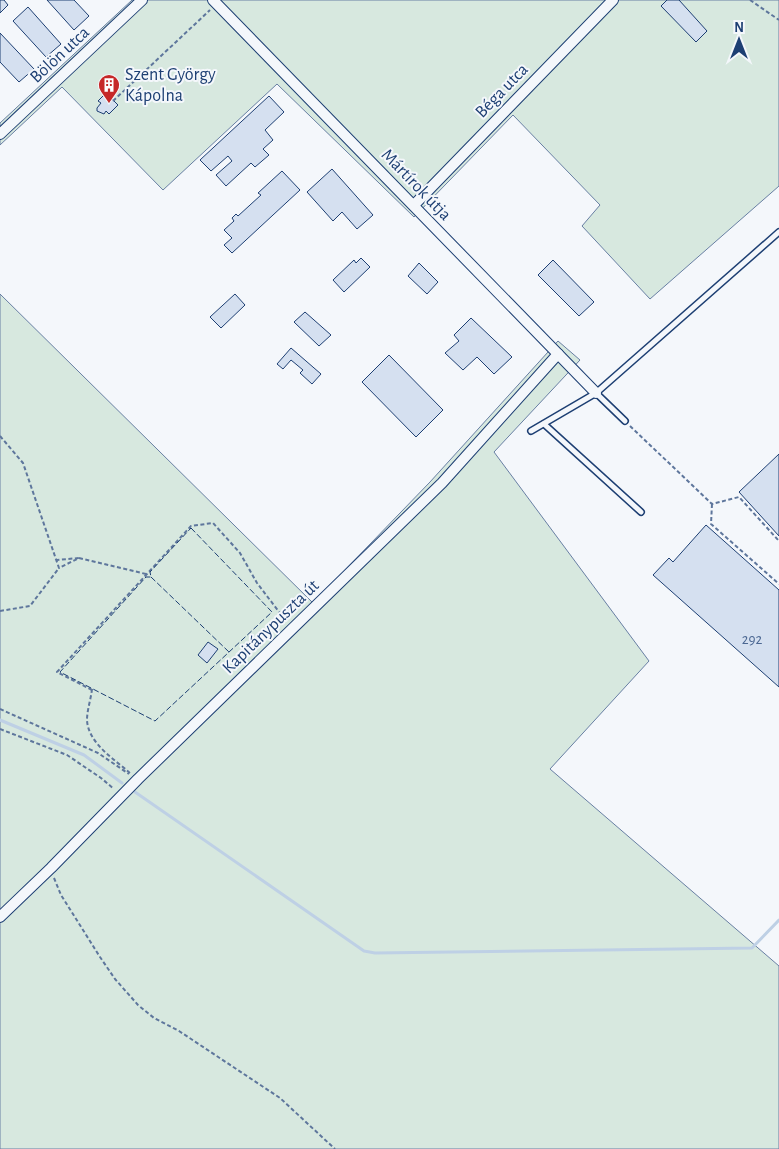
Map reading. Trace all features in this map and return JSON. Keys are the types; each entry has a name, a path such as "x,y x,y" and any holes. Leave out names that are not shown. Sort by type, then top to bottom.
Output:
{"street":[{"name":"Bölön utca","path":"0,134 142,0"},
{"name":"Béga utca","path":"414,205 613,0"},
{"name":"Mártírok útja","path":"214,2 596,393"},
{"name":"Kapitánypuszta út","path":"0,917 138,779 442,483 558,354"}],"lane":[{"path":"531,431 596,393 779,232"},
{"path":"596,393 625,421"},
{"path":"544,424 641,512"}],"path":[{"path":"750,0 779,20"},
{"path":"113,101 214,2"},
{"path":"625,421 712,504 711,524 779,584"},
{"path":"0,436 23,463 58,560 59,568"},
{"path":"712,504 739,498 779,541"},
{"path":"138,779 97,743 89,731 87,719 92,690 57,672 191,526 213,523 240,553 257,583 292,629"},
{"path":"58,560 79,558 146,574"},
{"path":"0,611 30,606 59,568 79,558"},
{"path":"0,709 98,753 138,779"},
{"path":"0,728 67,755 101,778 122,796"},
{"path":"51,868 61,895 100,957 115,979 138,1005 154,1018 180,1030 280,1098 335,1149"}],"shaded area":[{"path":"132,0 779,0 779,186 650,299 582,226 600,205 513,115 414,217 277,84 163,190 62,87 0,145 0,123"},
{"path":"0,294 313,603 430,482 558,341 580,360 494,452 649,661 550,769 779,966 779,1149 0,1149"}],"building":[{"path":"0,0 4,0 8,5 0,13"},
{"path":"47,0 74,0 89,16 74,30"},
{"path":"667,0 679,0 707,31 696,42 661,6"},
{"path":"28,7 61,44 46,57 13,21"},
{"path":"0,33 34,69 19,82 0,62"},
{"name":"Szent György Kápolna","path":"106,93 118,105 109,114 106,111 104,114 97,111 101,103 98,101"},
{"path":"269,96 284,112 265,130 273,140 263,149 269,155 255,167 251,163 226,186 216,175 232,161 228,156 211,171 200,160"},
{"path":"332,169 373,215 357,229 342,212 333,221 307,192"},
{"path":"282,171 300,190 232,253 224,245 232,238 224,230 234,221 232,218 236,214 238,216 261,195 258,193"},
{"path":"361,258 370,267 344,292 333,280 354,260 356,263"},
{"path":"553,260 594,302 579,316 538,275"},
{"path":"419,263 438,282 427,294 408,276"},
{"path":"235,294 245,305 221,328 210,317"},
{"path":"305,312 331,335 319,346 294,322"},
{"path":"471,318 512,357 494,374 477,357 463,370 445,353 459,341 454,335"},
{"path":"291,348 321,374 312,384 300,373 303,370 291,360 283,369 277,364"},
{"path":"389,355 443,410 416,437 362,382"},
{"path":"779,454 779,536 739,492"},
{"path":"706,525 779,590 779,687 653,575 669,558 673,562"},
{"path":"208,642 218,649 207,663 198,655"}],"waterway":[{"path":"0,720 84,755 122,783"},
{"path":"135,792 364,951 375,953 752,948 779,920"}],"fence":[{"path":"191,528 272,612 155,721 60,672 146,577 151,577 150,572 191,528"},
{"path":"151,577 229,652"}],"place":[{"name":"Szent György Kápolna","path":"109,104"}]}
